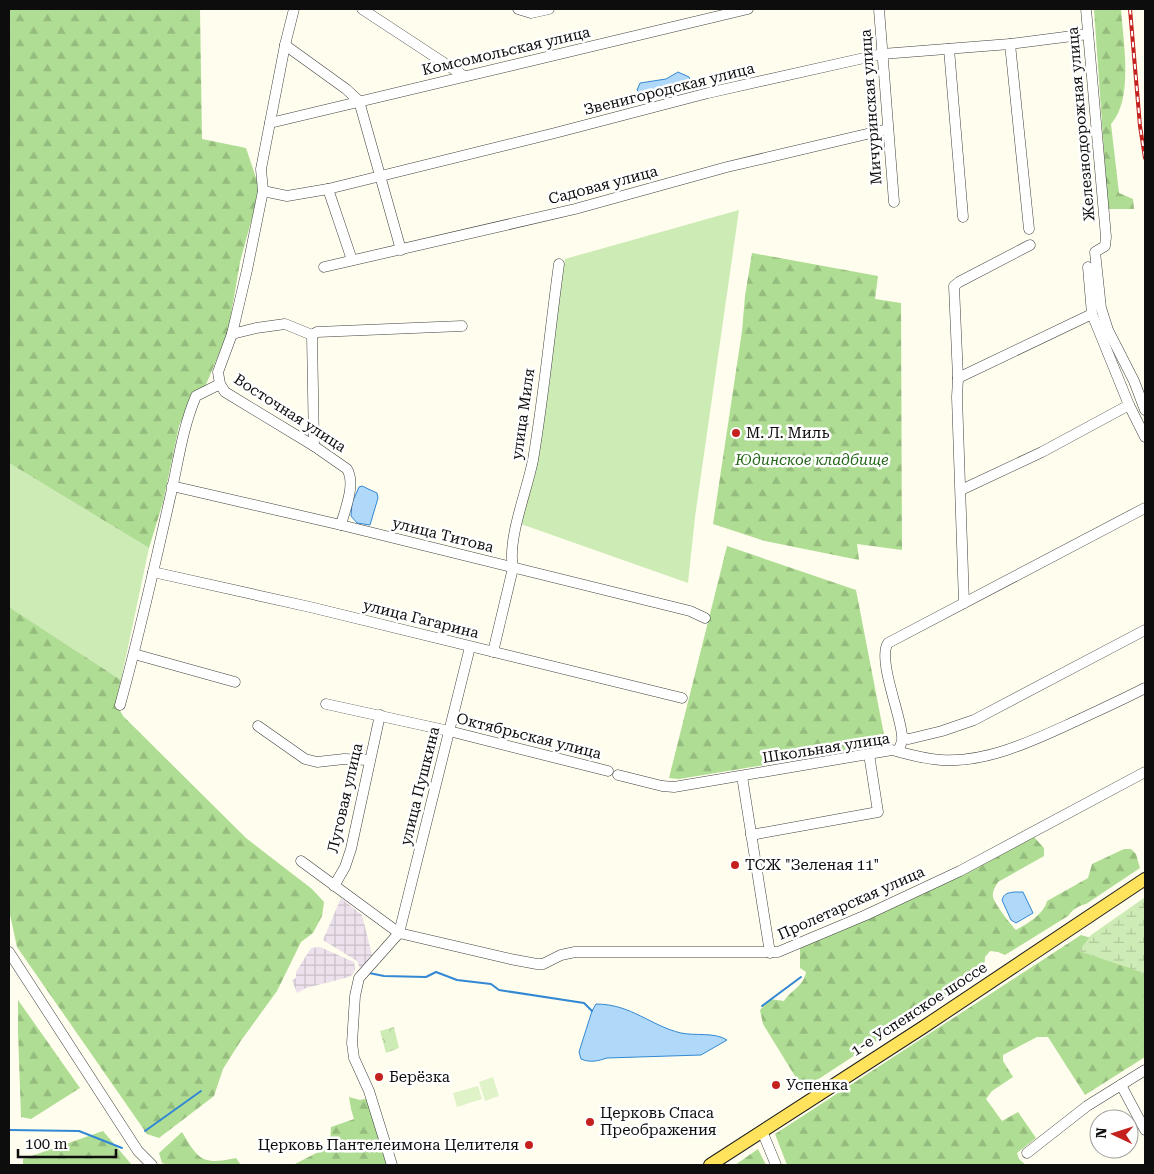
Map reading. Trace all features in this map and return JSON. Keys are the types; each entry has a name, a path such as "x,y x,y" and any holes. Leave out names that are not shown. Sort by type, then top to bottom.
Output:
{"main road":[{"name":"1-е Успенское шоссе","path":"710,1165 922,1028 1145,879"}],"street":[{"path":"120,705 153,572 184,426 196,396 220,384 218,372 232,334 263,191 261,169 285,45 294,9"},
{"path":"362,9 464,76"},
{"path":"518,9 531,13 549,9"},
{"name":"Комсомольская улица","path":"270,123 748,9"},
{"name":"Мичуринская улица","path":"878,9 894,202"},
{"name":"Железнодорожная улица","path":"1086,9 1106,237 1105,246 1095,252 1101,308 1108,330 1134,381 1145,410"},
{"name":"Звенигородская улица","path":"263,191 287,196 328,189 708,93 882,54 1010,44 1088,34"},
{"path":"1010,44 1029,229"},
{"path":"285,45 346,89 359,101 401,250"},
{"path":"949,48 963,217"},
{"name":"Садовая улица","path":"324,267 575,209 728,167 888,129"},
{"path":"328,189 352,260"},
{"path":"964,603 954,286 1030,245"},
{"name":"улица Миля","path":"514,568 512,560 514,537 532,461 559,264"},
{"path":"1088,267 1092,314 1129,406 1145,437"},
{"path":"958,378 1092,314"},
{"path":"232,334 285,324 312,335"},
{"path":"312,335 317,332 462,326"},
{"path":"312,335 315,403 314,446"},
{"name":"Восточная улица","path":"220,384 225,392 314,446 341,465 350,475 350,484 341,525"},
{"path":"961,490 1042,452 1129,406"},
{"name":"улица Титова","path":"172,486 341,525 690,611 705,618"},
{"path":"898,751 903,738 885,663 886,646 888,643 1145,508"},
{"path":"493,652 514,568"},
{"name":"улица Гагарина","path":"153,572 682,698"},
{"path":"903,738 909,739 942,731 974,720 1145,630"},
{"name":"улица Пушкина","path":"399,933 470,647"},
{"path":"134,654 236,682"},
{"name":"Школьная улица","path":"618,775 662,786 674,787 892,750 924,758 942,760 980,757 1002,751 1054,731 1145,688"},
{"name":"Октябрьская улица","path":"326,704 449,731 608,771"},
{"name":"Луговая улица","path":"334,886 345,867 351,849 380,715"},
{"path":"258,726 305,759 317,762 344,759 369,760"},
{"path":"751,835 878,812 868,754"},
{"name":"Пролетарская улица","path":"399,933 537,964 543,964 560,955 575,952 778,952 866,915 960,871 1145,772"},
{"path":"742,776 770,953"},
{"path":"301,861 399,933 360,978 355,996 352,1043 354,1058 369,1091 392,1165"},
{"path":"9,952 138,1151 152,1165"},
{"path":"1027,1153 1087,1106 1145,1070"},
{"path":"1121,1086 1145,1130"},
{"path":"762,1131 776,1165"}],"shaded area":[{"path":"341,898 362,915 373,959 360,968 357,961 323,940"},
{"path":"320,947 354,962 355,969 353,974 349,977 306,988 297,993 292,980 296,978 296,972 311,948"}],"green space":[{"path":"9,9 200,9 202,139 246,148 258,184 256,203 240,262 228,332 205,387 194,393 179,426 163,502 149,548 9,463"},
{"path":"1094,9 1121,9 1125,53 1125,85 1123,100 1111,124 1119,193 1133,199 1134,209 1108,209"},
{"path":"739,210 695,517 688,583 521,524 536,462 565,259"},
{"name":"Юдинское кладбище","path":"752,253 878,276 875,299 901,303 902,550 857,544 859,560 765,541 713,524"},
{"path":"9,463 149,548 121,680 9,607"},
{"path":"727,546 856,590 886,745 679,779 669,778"},
{"path":"9,607 121,680 117,699 124,717 246,838 312,889 324,902 322,916 313,933 301,942 277,991 223,1069 214,1096 159,1138 147,1134 17,947 9,910"},
{"path":"1034,837 1044,848 1044,856 998,882 993,893 996,904 1016,930 1039,914 1047,901 1088,878 1092,864 1124,849 1131,849 1136,854 1140,868 1005,955 990,951 985,957 982,968 968,981 808,1086 801,1086 763,1024 760,1010 770,999 784,1001 803,981 806,972 800,968 800,947 964,875"},
{"path":"1144,898 1145,978 1141,972 1079,951 1091,935"},
{"path":"1081,935 1145,954 1145,1057 1085,1095 1048,1037 1037,1037 1003,1055 1003,1061 1013,1077 992,1091 986,1099 1002,1121 1018,1112 1036,1138 1017,1153 1019,1159 1026,1165 787,1165 775,1134"},
{"path":"18,1000 80,1088 31,1119 21,1117"},
{"path":"394,1027 399,1048 386,1053 380,1031"},
{"path":"493,1077 499,1096 485,1101 479,1082"},
{"path":"478,1086 482,1099 457,1107 453,1093"},
{"path":"349,1097 360,1100 369,1098 389,1165 293,1165 330,1146 331,1127 354,1119"},
{"path":"103,1131 132,1165 23,1165 23,1159"},
{"path":"182,1132 193,1149 203,1158 216,1161 236,1158 241,1165 168,1165 162,1163 159,1153"},
{"path":"758,1149 766,1165 735,1165"}],"water":[{"path":"678,72 689,77 691,83 677,92 645,99 637,90 640,83 666,79"},
{"path":"362,486 377,493 378,498 370,525 357,523 351,516 352,503 359,487"},
{"path":"1023,892 1033,913 1016,923 1011,920 1002,900 1008,893"},
{"path":"596,1004 630,1011 670,1030 687,1034 717,1036 727,1040 701,1055 584,1060 581,1059 579,1052"}],"waterway":[{"path":"369,973 384,976 426,977 436,972 457,980 491,984 499,990 584,1003 592,1011"},
{"path":"762,1006 801,977"},
{"path":"145,1131 201,1091"},
{"path":"9,1130 79,1131 122,1148"}],"railway":[{"path":"1130,9 1140,126 1145,158"}],"place":[{"name":"М. Л. Миль","path":"736,433"},
{"name":"ТСЖ \"Зеленая 11\"","path":"735,865"},
{"name":"Берёзка","path":"379,1077"},
{"name":"Успенка","path":"776,1085"},
{"name":"Церковь Спаса Преображения","path":"590,1122"},
{"name":"Церковь Пантелеимона Целителя","path":"529,1145"}]}
